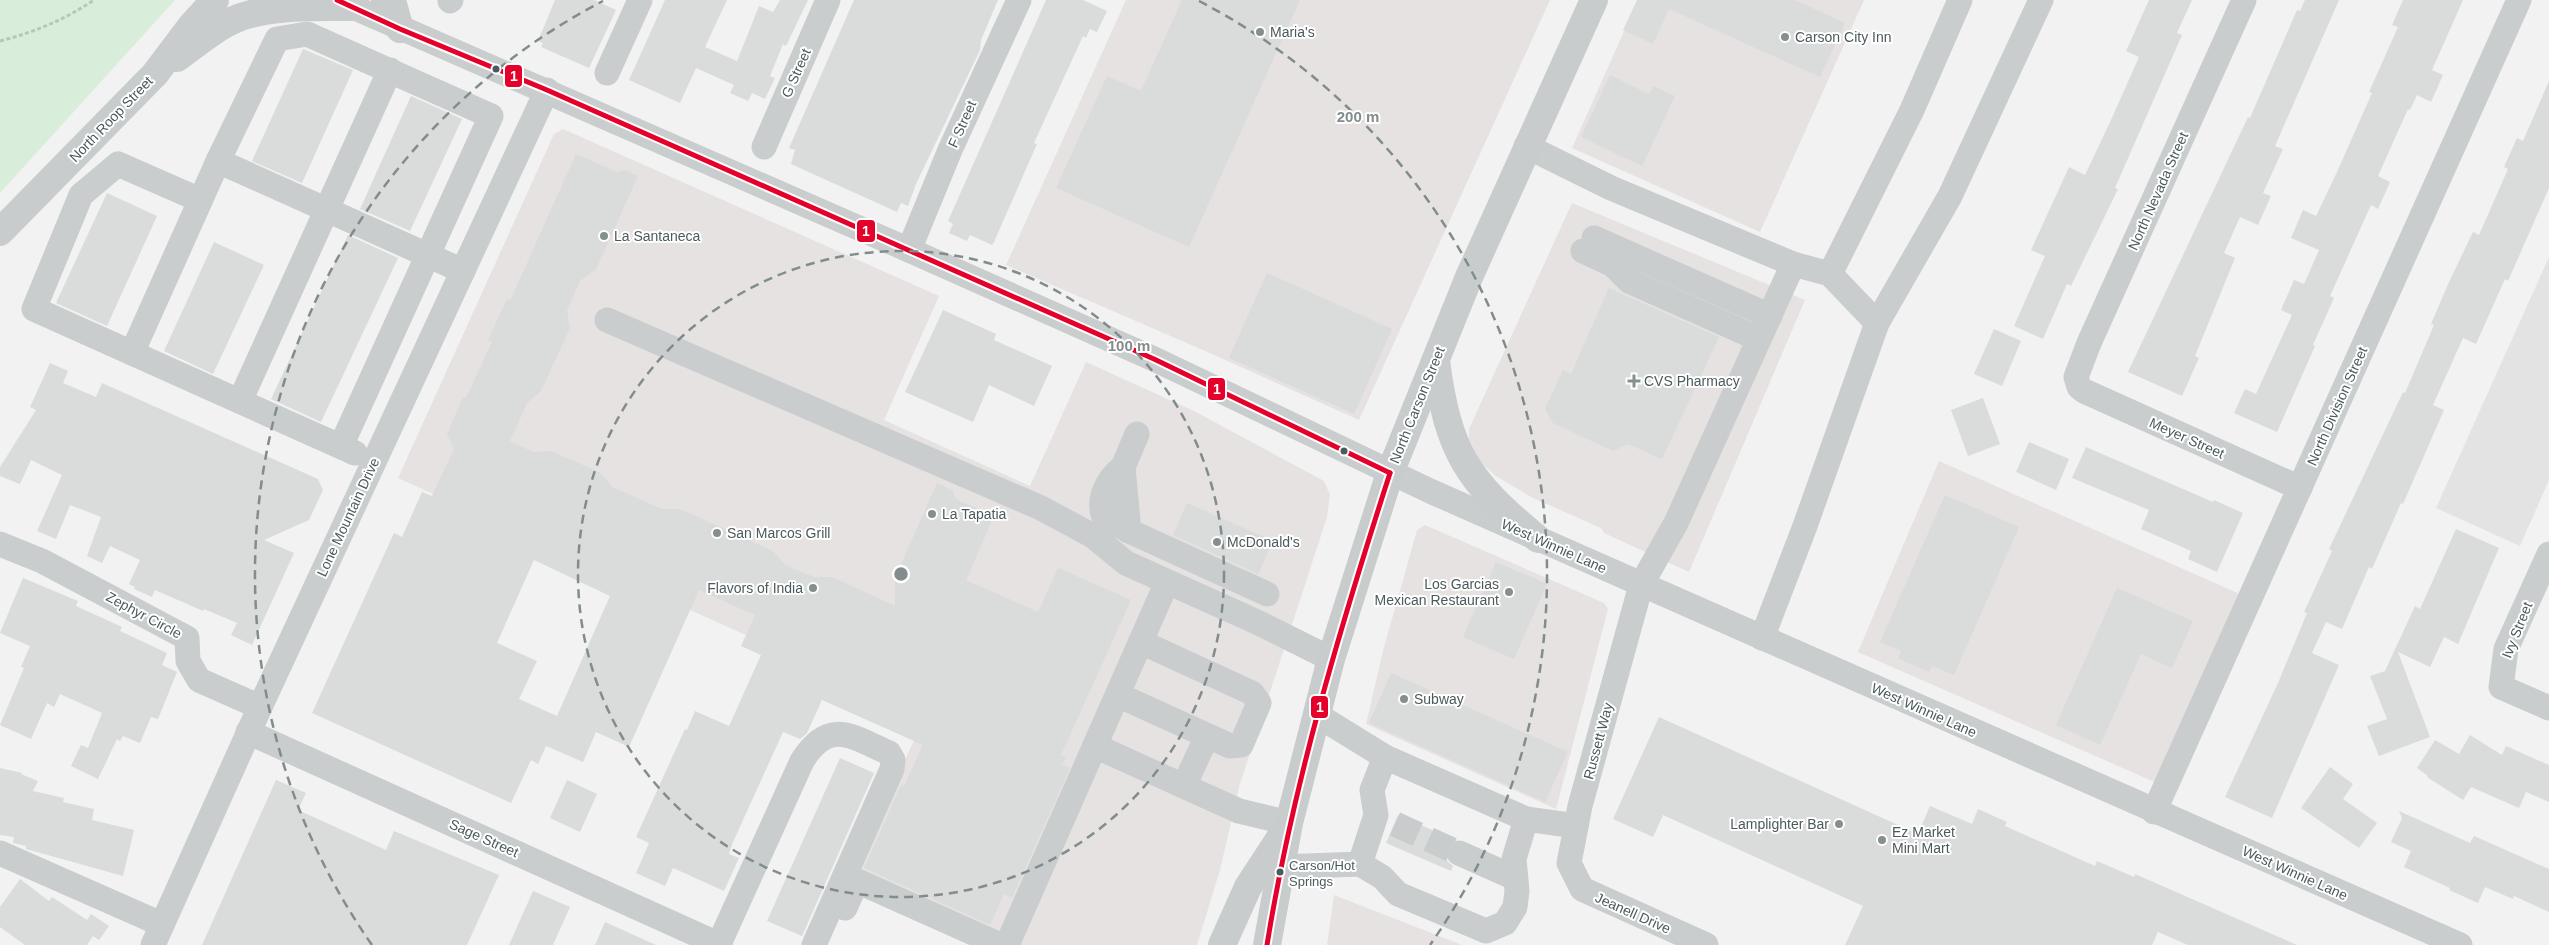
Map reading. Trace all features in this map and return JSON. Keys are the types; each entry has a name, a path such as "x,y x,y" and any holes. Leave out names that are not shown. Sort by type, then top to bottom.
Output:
{"main road":[{"name":"North Roop Street","path":"0,232 155,74 192,25 215,0"},
{"path":"385,0 393,4 400,29"},
{"name":"North Carson Street","path":"1267,945 1289,823 1331,659 1390,472 1526,146 1594,0"},
{"path":"155,74 231,21 264,12 344,4"},
{"path":"1436,359 1442,406 1460,456 1488,496 1538,539"},
{"path":"1222,945 1248,887 1289,823"}],"street":[{"path":"607,73 640,0"},
{"name":"G Street","path":"764,147 828,0"},
{"name":"F Street","path":"909,250 950,150 1019,0"},
{"path":"1830,274 1912,110 1960,0"},
{"path":"1762,638 1806,526 1877,324 1950,196 2041,0"},
{"name":"North Nevada Street","path":"2079,383 2076,376 2089,343 2244,0"},
{"name":"North Division Street","path":"2154,812 2519,0"},
{"name":"West Winnie Lane","path":"344,4 547,90 1154,359 1390,472 2154,812 2415,936 2460,945"},
{"path":"132,353 218,161 278,39 307,34 390,70 490,116 341,446"},
{"path":"240,401 390,70"},
{"name":"Lone Mountain Drive","path":"157,934 373,461 547,90"},
{"path":"1526,146 1612,188 1793,264 1830,274 1877,324"},
{"path":"218,161 463,270"},
{"path":"200,200 118,164 80,195 34,309 373,461"},
{"path":"1759,339 1629,281 1586,243 1770,316"},
{"name":"Russett Way","path":"1588,892 1582,889 1568,863 1576,826 1641,585 1676,523 1793,264"},
{"path":"607,320 1041,508 1093,536 1126,563 1259,622 1331,659"},
{"name":"Meyer Street","path":"2079,383 2079,387 2084,391 2300,488"},
{"path":"1137,434 1123,467 1112,475 1101,505 1104,518 1267,594"},
{"name":"Zephyr Circle","path":"0,544 42,561 187,638 188,661 199,680 260,707"},
{"name":"Ivy Street","path":"2549,554 2506,649 2501,687 2549,708"},
{"path":"1007,945 1167,582"},
{"path":"1118,695 1230,746 1241,745 1259,703 1252,693 1141,642"},
{"path":"1317,715 1385,757 1526,818 1576,826"},
{"name":"Sage Street","path":"248,732 719,945"},
{"path":"719,945 810,747 827,736 844,733 889,753 893,760 892,769 814,945"},
{"path":"1184,786 1207,736"},
{"path":"1095,746 1238,811 1289,823"},
{"path":"1360,864 1385,820 1372,790 1385,757"},
{"path":"1281,867 1360,864 1382,877 1398,894 1486,931 1506,923 1515,907 1517,890 1514,878 1514,859 1526,818"},
{"path":"0,853 157,934"},
{"path":"1459,853 1514,878"},
{"path":"829,945 857,882 1000,945"},
{"name":"Jeanell Drive","path":"1588,892 1706,945"}],"path":[{"path":"0,41 41,29 71,16 94,0"}],"shaded area":[{"path":"1126,0 1550,0 1359,420 1006,265"},
{"path":"1638,0 1864,0 1760,232 1572,148"},
{"path":"563,129 939,296 884,420 1030,486 1086,362 1194,411 1324,481 1330,495 1327,517 1239,787 1220,870 1197,945 986,945 850,881 925,716 398,478 554,134"},
{"path":"1572,203 1805,300 1689,572 1604,533 1601,528 1533,498 1496,476 1480,462 1469,439 1469,429"},
{"path":"2549,257 2549,480 2520,546 2436,508"},
{"path":"1939,461 2251,599 2166,787 1858,652"},
{"path":"1425,525 1604,603 1608,609 1556,809 1366,724 1383,651 1417,530"},
{"path":"1334,895 1462,945 1327,945"}],"green space":[{"path":"0,0 175,0 0,193"}],"building":[{"path":"555,0 594,0 616,10 589,68 541,47 543,43 538,41"},
{"path":"665,0 727,0 705,47 737,61 759,6 773,12 780,0 808,0 786,46 783,44 770,76 775,78 765,99 752,93 748,101 730,93 734,85 696,68 680,103 629,80"},
{"path":"854,0 998,0 981,40 980,50 916,184 908,206 901,203 897,212 791,164 795,150 789,148"},
{"path":"1046,0 1083,0 1107,11 1097,32 1090,29 1086,38 1083,36 1034,143 1037,144 994,242 992,245 970,235 967,241 949,233 953,224 948,221"},
{"path":"1182,0 1300,0 1189,247 1056,188 1107,76 1141,91"},
{"name":"Carson City Inn","path":"1637,0 1795,0 1845,23 1820,77 1669,9 1653,44 1623,30"},
{"path":"2149,0 2192,0 2177,33 2182,35 2115,188 2118,189 2071,286 2067,284 2043,339 2014,326 2045,256 2031,250 2069,167 2085,175 2111,120 2139,57 2126,51"},
{"path":"2305,0 2339,0 2275,146 2283,149 2263,193 2271,196 2258,225 2240,217 2224,253 2235,258 2195,356 2199,358 2182,396 2128,372 2248,117 2250,118 2297,10 2300,11"},
{"path":"2403,0 2463,0 2432,70 2443,75 2431,102 2417,95 2410,110 2408,109 2378,176 2390,182 2378,209 2371,205 2330,296 2334,298 2277,432 2234,413 2245,389 2256,394 2292,315 2281,310 2294,280 2304,284 2319,250 2291,238 2303,210 2316,216 2337,172 2372,93 2369,92 2398,27 2392,25"},
{"path":"303,49 353,70 302,183 252,161"},
{"path":"1610,75 1649,94 1653,86 1675,96 1642,166 1581,137"},
{"path":"2549,81 2549,188 2508,281 2505,279 2476,344 2463,338 2433,405 2444,410 2403,504 2401,503 2372,569 2369,567 2342,629 2326,622 2312,653 2339,665 2272,818 2225,797 2278,683 2307,613 2304,612 2332,551 2329,549 2403,392 2405,393 2434,325 2431,324 2449,282 2473,232 2479,235 2508,169 2504,167 2517,138 2523,141"},
{"path":"411,96 462,119 410,231 360,209"},
{"path":"576,154 617,172 625,170 638,176 596,269 580,281 567,310 570,328 541,391 527,403 510,441 533,452 551,451 601,473 612,487 662,509 680,509 773,551 785,565 814,577 832,577 895,606 895,578 937,483 952,490 956,499 994,516 966,580 1038,612 1058,568 1131,600 1061,755 1066,757 1062,764 1070,768 1012,898 1004,894 990,925 864,868 901,785 904,786 923,745 822,700 807,733 800,739 783,732 733,842 729,854 739,858 724,891 673,868 665,886 636,873 649,843 636,837 695,711 729,726 761,655 741,646 755,615 699,590 629,747 596,732 583,762 546,746 538,764 531,760 511,803 312,713 394,533 402,537 422,492 432,496 454,449 447,434 463,397 466,398 492,342 488,340 507,299 510,301","holes":["534,560 610,596 557,716 519,699 537,661 497,643"]},
{"path":"107,193 157,216 107,326 56,303"},
{"path":"348,235 398,258 321,422 271,399"},
{"path":"214,242 264,265 213,374 164,351"},
{"path":"1267,273 1392,329 1354,414 1229,358"},
{"name":"CVS Pharmacy","path":"1609,288 1719,337 1662,459 1628,444 1613,451 1553,423 1545,409 1563,370 1571,374"},
{"path":"943,310 996,334 994,340 1052,366 1034,406 989,385 973,422 905,392"},
{"path":"1994,329 2021,341 2002,386 1974,374"},
{"path":"50,363 68,371 63,383 96,397 102,383 318,479 323,490 309,520 264,540 294,553 252,645 231,635 237,623 204,609 203,611 155,590 152,597 134,589 135,587 129,584 140,560 110,546 102,563 87,556 101,517 70,505 56,539 37,531 62,475 31,460 20,484 0,476 0,467 36,410 30,407"},
{"path":"1983,398 2000,444 1968,456 1951,410"},
{"path":"2029,442 2069,459 2056,490 2016,472"},
{"path":"2086,447 2243,513 2217,572 2188,559 2191,551 2141,529 2149,510 2072,478"},
{"path":"1945,495 2019,527 1954,675 1932,666 1929,672 1898,658 1901,651 1880,642"},
{"name":"McDonald's","path":"1187,503 1273,541 1258,574 1173,535"},
{"path":"2456,529 2499,548 2458,644 2444,637 2430,667 2398,652 2430,737 2379,756 2367,726 2387,719 2370,676 2385,671 2415,606 2420,609"},
{"path":"1496,562 1547,584 1514,659 1463,637"},
{"path":"23,578 78,601 76,606 122,627 120,631 167,653 162,665 177,672 158,719 151,717 140,743 123,736 120,741 117,739 98,779 71,766 81,745 88,748 102,713 60,694 54,707 47,703 31,739 0,725 24,668 21,667 30,646 0,633"},
{"path":"2117,588 2193,621 2172,668 2141,654 2100,745 2056,725"},
{"path":"1391,673 1568,752 1545,802 1369,723"},
{"path":"1659,717 1918,834 1930,806 1972,824 1978,809 2007,822 2005,826 2095,866 2097,861 2134,877 2135,874 2297,945 2188,945 2158,932 2152,945 1845,945 1863,906 1663,815 1653,837 1613,819"},
{"path":"2470,735 2502,755 2506,746 2549,765 2549,802 2526,792 2519,808 2471,787 2463,800 2427,777 2417,768 2435,740 2459,754"},
{"path":"840,758 874,773 802,936 767,921"},
{"path":"2330,767 2353,784 2343,799 2377,823 2359,848 2301,808"},
{"path":"0,768 22,773 38,781 33,791 64,798 63,802 94,809 92,820 134,830 123,876 26,849 26,846 13,843 14,837 0,835"},
{"path":"276,780 306,793 298,810 386,850 394,831 499,875 467,945 202,945"},
{"path":"567,780 597,794 580,832 550,818"},
{"path":"2399,811 2470,843 2474,836 2549,869 2549,912 2514,896 2513,899 2485,887 2478,903 2404,867 2411,851 2391,842 2402,818"},
{"path":"1398,815 1455,840 1446,847 1445,854 1447,861 1453,866 1451,871 1386,843"},
{"path":"20,879 49,901 52,897 87,920 91,914 109,926 99,940 93,936 87,945 25,945 0,927 0,907"},
{"path":"533,891 570,907 553,945 509,945"},
{"path":"605,922 656,945 595,945"}],"tunnel":[{"path":"1395,824 1459,853"}],"transit line":[{"name":"1","path":"337,0 400,29 547,90 1154,359 1390,473"},
{"name":"1","path":"1267,945 1290,825 1304,766 1353,590 1390,473"}],"place":[{"name":"Maria's","path":"1260,32"},
{"name":"Carson City Inn","path":"1785,37"},
{"name":"La Santaneca","path":"604,236"},
{"name":"CVS Pharmacy","path":"1634,381"},
{"name":"La Tapatia","path":"932,514"},
{"name":"San Marcos Grill","path":"717,533"},
{"name":"McDonald's","path":"1217,542"},
{"name":"Flavors of India","path":"813,588"},
{"name":"Los Garcias Mexican Restaurant","path":"1509,592"},
{"name":"Subway","path":"1404,699"},
{"name":"Lamplighter Bar","path":"1839,824"},
{"name":"Ez Market Mini Mart","path":"1882,840"},
{"name":"Carson/Hot Springs","path":"1280,872"}]}
